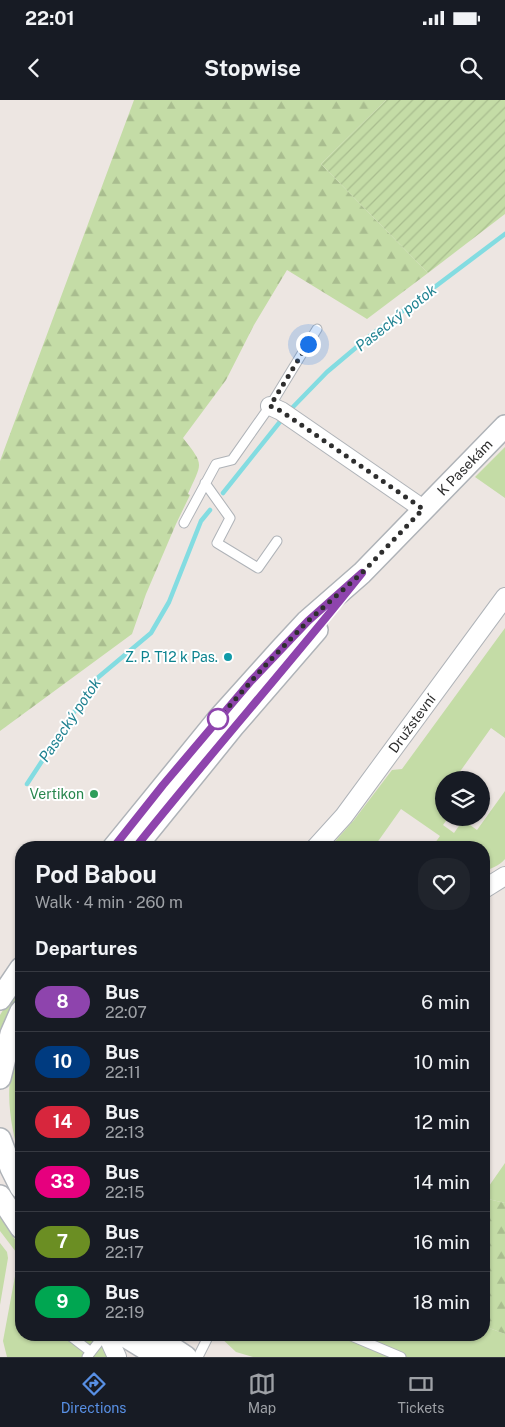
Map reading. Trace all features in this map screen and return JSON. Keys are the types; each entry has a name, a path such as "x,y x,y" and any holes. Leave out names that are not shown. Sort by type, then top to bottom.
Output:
{"street":[{"path":"270,406 281,411 423,509"},
{"name":"K Pasekám","path":"119,841 256,675 308,621 362,573 505,426"},
{"name":"K Pasekám","path":"141,841 228,734 317,630 362,573"},
{"name":"Družstevní","path":"321,841 344,816 505,597"},
{"path":"490,885 505,876"},
{"path":"2,995 15,977"},
{"path":"0,1078 15,1025"},
{"path":"0,1139 15,1176"},
{"path":"1,1199 15,1219"},
{"path":"114,1341 117,1357"},
{"path":"124,1341 159,1357"},
{"path":"163,1341 186,1357"}],"lane":[{"path":"184,523 216,464 232,460 270,406 318,329"},
{"path":"205,483 230,518 217,543 258,568 277,540"},
{"path":"75,1341 89,1354 99,1341"},
{"path":"198,1357 206,1341"},
{"path":"363,1341 401,1357"}],"green space":[{"path":"134,100 386,100 321,164 428,273 367,319 287,270 254,325 226,380 183,438 198,460 198,470 188,494 190,495 146,594 132,634 0,731 0,461"},
{"path":"386,100 505,100 505,214 428,273 321,164"},
{"path":"505,447 505,498 475,477"},
{"path":"505,628 505,738 491,728 460,771 435,771 435,826 444,826 454,833 459,826 471,826 477,830 480,826 490,826 490,812 505,791 505,859 490,869 490,841 436,841 440,836 401,809 378,841 335,841 392,770 402,769"},
{"path":"15,991 15,1006 0,1042 0,1015"},
{"path":"15,1054 15,1139 9,1094"},
{"path":"505,1163 505,1203 490,1199 490,1185"},
{"path":"490,1199 505,1203 505,1334 490,1328"},
{"path":"0,1216 15,1240 15,1251 0,1231"},
{"path":"0,1243 7,1252 8,1258 0,1305"},
{"path":"15,1276 15,1341 102,1341 112,1357 7,1357 3,1341"},
{"path":"490,1328 505,1334 505,1357 253,1357 236,1352 224,1341 490,1341"}],"waterway":[{"name":"Pasecký potok","path":"292,408 327,372 371,335 505,234"},
{"name":"Pasecký potok","path":"223,493 283,418"},
{"name":"Pasecký potok","path":"27,784 95,680 151,633 169,602 201,521 210,510"}],"bus line":[{"name":"8","path":"119,841 251,681 308,621 362,573 317,630 141,841"}],"place":[{"name":"Z. P. T12 k Pas.","path":"228,657"},
{"name":"Vertikon","path":"94,794"}],"route":[{"path":"218,719 308,621 362,573 423,509 281,411 270,406 308,344"}]}
